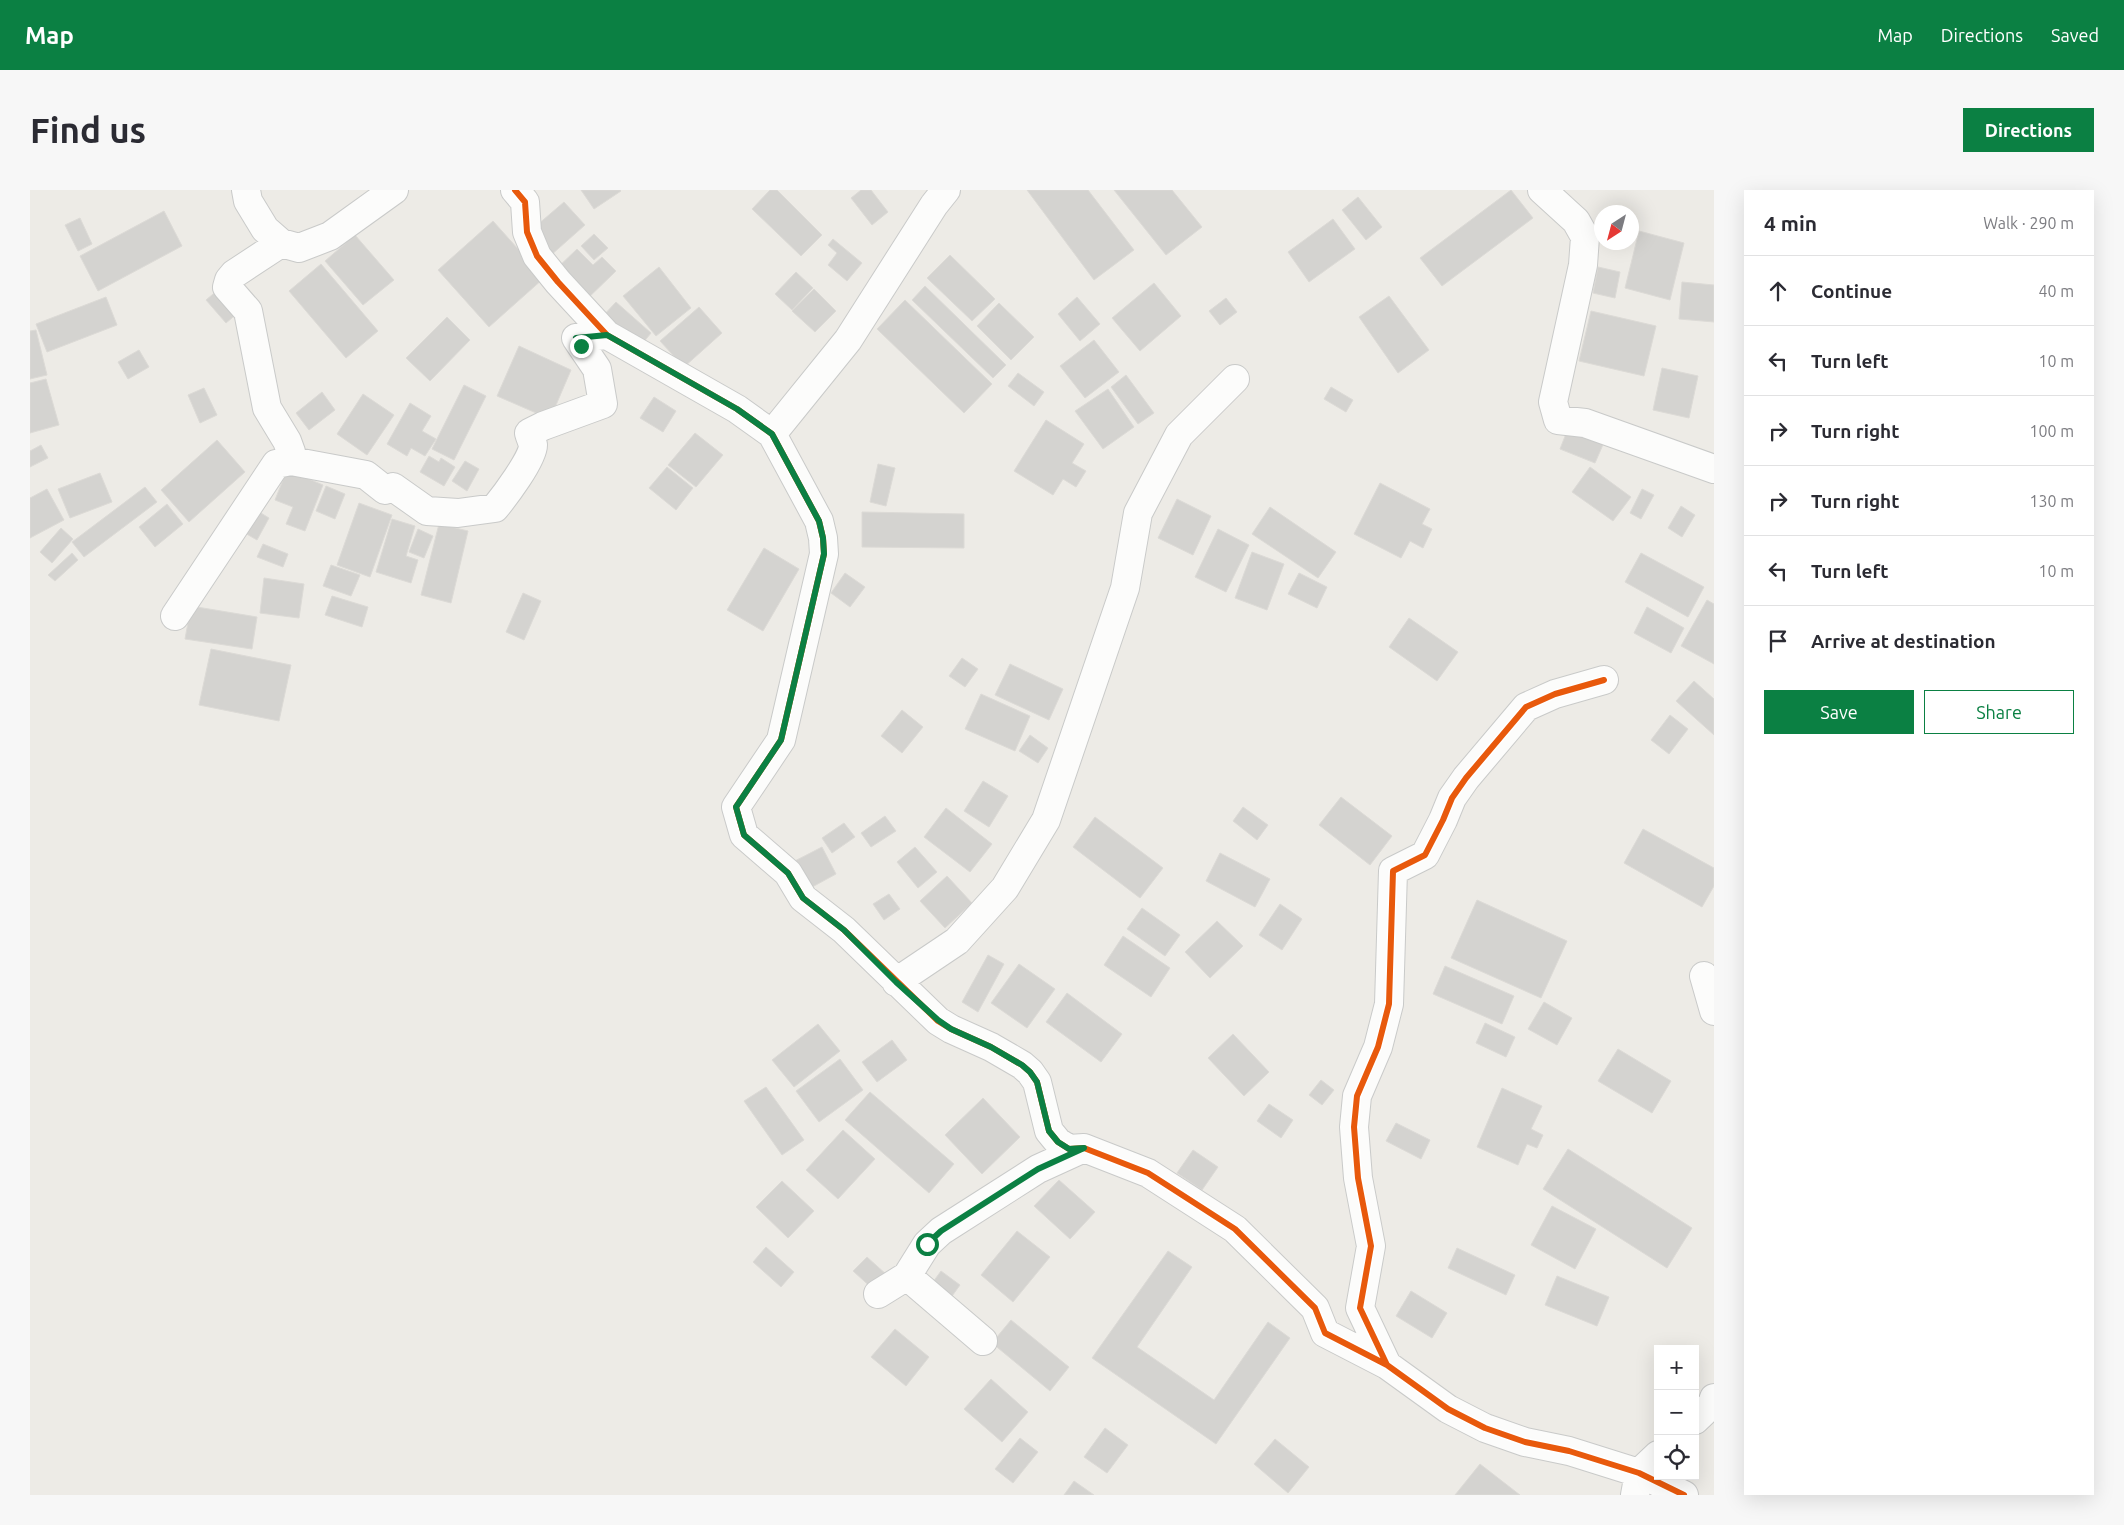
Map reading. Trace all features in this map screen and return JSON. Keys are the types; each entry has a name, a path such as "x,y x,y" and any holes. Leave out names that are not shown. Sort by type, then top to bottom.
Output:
{"street":[{"path":"246,190 248,201 265,230 281,243 299,248 314,244 330,236 394,190"},
{"path":"515,190 526,202 527,232 536,256 558,282 607,335 737,409 772,434 819,521 824,554 781,740 736,807 744,835 788,873 803,898 844,930 896,982 938,1020 951,1029 991,1047 1022,1065 1030,1072 1037,1082 1049,1131 1058,1142 1069,1149 1084,1148 1148,1173 1235,1229 1315,1308 1325,1333 1388,1365 1448,1409 1485,1428 1525,1442 1569,1451 1644,1474 1684,1495"},
{"path":"772,434 848,340 934,205 946,190"},
{"path":"1542,190 1576,221 1585,237 1583,264 1553,402 1558,420 1585,423 1714,469"},
{"path":"281,243 234,274 229,280 227,287 248,311 267,408 287,441 291,452 291,461"},
{"path":"175,616 276,464 291,461 366,475 385,490 393,487 427,511 458,513 495,508 530,456 533,444 529,434 543,426 603,404 597,368 576,338 607,335"},
{"path":"896,982 957,941 1004,888 1046,820 1126,588 1138,513 1179,435 1235,379"},
{"path":"1388,1365 1360,1308 1371,1246 1358,1178 1354,1127 1357,1096 1378,1047 1388,1004 1393,871 1425,856 1452,798 1466,778 1526,707 1555,694 1604,680"},
{"path":"1704,976 1714,1011"},
{"path":"878,1294 907,1276 927,1244 941,1231 1038,1169 1084,1148"},
{"path":"907,1276 983,1341"},
{"path":"1325,1333 1360,1308"},
{"path":"1699,1416 1712,1404 1714,1398"}],"building":[{"path":"581,190 620,190 621,191 594,209"},
{"path":"770,190 777,190 822,235 801,256 752,209"},
{"path":"861,190 871,190 888,212 872,225 851,198"},
{"path":"1027,190 1088,190 1134,250 1094,280"},
{"path":"1114,190 1172,190 1202,227 1166,255"},
{"path":"1511,190 1533,218 1442,286 1420,258"},
{"path":"1358,197 1382,227 1366,240 1342,210"},
{"path":"564,202 585,225 550,256 529,232"},
{"path":"164,211 182,246 98,291 80,256"},
{"path":"80,218 92,244 78,251 65,225"},
{"path":"1333,219 1355,249 1309,282 1288,252"},
{"path":"493,221 544,278 489,327 438,270"},
{"path":"1639,231 1684,243 1670,300 1625,288 1634,250 1639,250"},
{"path":"594,234 608,248 594,260 581,246"},
{"path":"355,235 394,280 363,305 325,261"},
{"path":"833,239 862,263 847,281 828,265 837,253 828,245"},
{"path":"577,249 593,265 602,257 616,271 584,302 554,271"},
{"path":"950,255 995,299 972,321 927,278"},
{"path":"321,264 378,331 346,358 289,291"},
{"path":"659,267 691,308 656,336 623,296"},
{"path":"1598,267 1620,272 1615,298 1593,293"},
{"path":"796,272 813,288 792,310 775,294"},
{"path":"1682,282 1714,285 1714,322 1679,319"},
{"path":"1154,283 1181,316 1140,351 1112,318"},
{"path":"925,286 1006,365 993,378 912,300"},
{"path":"219,289 239,312 226,323 206,300"},
{"path":"814,289 836,311 815,332 792,311"},
{"path":"1389,296 1429,350 1398,373 1359,317"},
{"path":"106,297 117,325 47,352 36,324"},
{"path":"1077,297 1100,324 1080,341 1058,314"},
{"path":"1226,298 1237,312 1220,325 1209,311"},
{"path":"905,300 992,384 964,413 877,329"},
{"path":"616,302 651,333 638,349 602,317"},
{"path":"999,303 1034,337 1011,360 977,326"},
{"path":"699,307 722,333 684,367 660,341"},
{"path":"1591,311 1656,326 1644,376 1579,361"},
{"path":"447,317 470,340 430,381 406,358"},
{"path":"36,330 47,375 30,379 30,331"},
{"path":"1094,340 1119,372 1085,398 1060,366"},
{"path":"519,346 571,370 550,419 497,396"},
{"path":"139,350 149,367 128,379 118,362"},
{"path":"1662,368 1698,376 1689,418 1653,410"},
{"path":"1018,373 1044,392 1034,406 1008,386"},
{"path":"1126,375 1154,413 1138,424 1111,387"},
{"path":"46,379 59,425 30,433 30,383"},
{"path":"464,385 486,396 454,460 432,449"},
{"path":"1331,387 1353,400 1346,412 1324,399"},
{"path":"204,388 217,415 200,423 188,395"},
{"path":"1108,389 1134,427 1103,449 1075,411"},
{"path":"322,392 335,410 309,430 296,413"},
{"path":"363,394 394,415 367,455 337,434"},
{"path":"654,397 676,411 663,432 640,418"},
{"path":"410,403 431,416 422,431 436,439 425,456 411,448 407,456 387,444"},
{"path":"1046,420 1084,444 1072,463 1086,471 1076,487 1063,479 1053,495 1014,471"},
{"path":"1569,426 1605,440 1595,463 1560,449"},
{"path":"695,433 723,455 696,487 668,465"},
{"path":"217,440 245,472 189,522 161,490"},
{"path":"41,445 48,458 30,467 30,451"},
{"path":"429,456 439,462 441,458 455,467 444,486 420,472"},
{"path":"465,461 479,469 467,491 452,481"},
{"path":"878,464 895,468 886,506 870,502"},
{"path":"667,467 693,488 676,510 649,488"},
{"path":"1590,467 1631,497 1613,521 1572,492"},
{"path":"287,470 323,485 305,531 286,524 293,507 275,500"},
{"path":"100,473 112,502 70,518 58,489"},
{"path":"1380,483 1430,509 1422,524 1432,529 1423,548 1410,541 1401,558 1354,534"},
{"path":"326,486 345,494 335,519 316,511"},
{"path":"145,487 157,502 84,557 72,542"},
{"path":"47,489 64,520 30,538 30,498"},
{"path":"1642,489 1654,495 1641,519 1630,513"},
{"path":"1177,499 1211,516 1193,555 1158,538"},
{"path":"359,503 392,515 370,577 337,565"},
{"path":"167,504 183,524 155,547 139,527"},
{"path":"1681,506 1695,515 1682,537 1668,528"},
{"path":"251,507 269,518 257,540 238,529"},
{"path":"1270,507 1336,552 1318,578 1252,534"},
{"path":"862,512 964,514 964,548 862,547"},
{"path":"392,519 415,526 406,556 418,560 411,583 376,572"},
{"path":"439,524 468,531 451,603 421,595"},
{"path":"61,528 73,539 52,563 40,552"},
{"path":"418,529 433,536 424,558 409,552"},
{"path":"1218,529 1249,545 1226,592 1195,577"},
{"path":"263,544 288,554 283,567 257,557"},
{"path":"764,548 799,569 763,631 727,610"},
{"path":"1252,552 1284,564 1267,610 1235,598"},
{"path":"72,553 78,560 55,581 48,575"},
{"path":"1641,553 1704,587 1688,617 1625,582"},
{"path":"331,565 360,575 351,596 323,586"},
{"path":"845,573 865,587 850,607 831,593"},
{"path":"1299,573 1327,587 1317,608 1288,594"},
{"path":"264,578 304,584 299,618 260,613"},
{"path":"523,593 541,601 524,640 506,632"},
{"path":"332,596 368,607 362,627 325,615"},
{"path":"1707,600 1714,604 1714,664 1681,646"},
{"path":"191,606 257,617 252,649 185,639"},
{"path":"1647,607 1684,628 1671,653 1634,633"},
{"path":"1409,618 1458,652 1437,681 1389,647"},
{"path":"211,649 291,665 279,721 199,705"},
{"path":"962,658 978,669 965,687 949,676"},
{"path":"1010,664 1063,689 1049,720 995,695"},
{"path":"1694,681 1714,699 1714,735 1676,701"},
{"path":"981,694 1030,716 1015,751 965,729"},
{"path":"902,710 923,727 902,753 881,736"},
{"path":"1670,715 1688,729 1669,754 1651,740"},
{"path":"1030,735 1048,748 1038,763 1019,751"},
{"path":"983,781 1008,796 989,827 964,811"},
{"path":"1341,797 1392,836 1370,865 1319,825"},
{"path":"1243,807 1268,825 1257,840 1233,821"},
{"path":"946,808 992,844 970,872 924,837"},
{"path":"885,816 896,831 871,847 861,833"},
{"path":"1095,817 1163,868 1140,898 1073,847"},
{"path":"844,823 855,837 832,853 822,838"},
{"path":"1643,829 1714,868 1714,886 1702,907 1624,863"},
{"path":"822,847 836,874 803,892 789,864"},
{"path":"915,847 937,872 918,888 897,862"},
{"path":"1220,853 1270,879 1255,907 1206,881"},
{"path":"947,876 972,903 945,928 920,901"},
{"path":"889,894 900,909 884,920 873,904"},
{"path":"1477,900 1567,941 1541,998 1451,958"},
{"path":"1280,904 1302,919 1282,950 1259,935"},
{"path":"1142,908 1180,935 1165,956 1127,929"},
{"path":"1217,921 1243,946 1210,978 1185,952"},
{"path":"1123,936 1170,968 1151,997 1104,965"},
{"path":"988,955 1004,964 978,1012 962,1002"},
{"path":"1019,964 1055,989 1027,1028 991,1003"},
{"path":"1445,966 1514,996 1502,1024 1433,994"},
{"path":"1067,993 1122,1034 1101,1062 1046,1022"},
{"path":"1544,1002 1572,1018 1557,1045 1528,1029"},
{"path":"1485,1023 1515,1037 1506,1057 1476,1043"},
{"path":"818,1024 840,1051 794,1087 772,1060"},
{"path":"1233,1034 1269,1072 1244,1096 1208,1058"},
{"path":"892,1040 907,1060 877,1082 862,1062"},
{"path":"1618,1049 1671,1081 1652,1113 1598,1081"},
{"path":"840,1059 863,1090 819,1122 796,1091"},
{"path":"1321,1080 1334,1090 1322,1105 1309,1095"},
{"path":"766,1087 804,1140 782,1155 744,1101"},
{"path":"1502,1088 1542,1106 1531,1129 1543,1135 1537,1148 1527,1144 1518,1165 1477,1147"},
{"path":"870,1092 954,1164 929,1193 845,1120"},
{"path":"983,1098 1020,1137 982,1174 945,1135"},
{"path":"1269,1104 1293,1120 1281,1138 1257,1121"},
{"path":"1396,1123 1430,1140 1421,1159 1386,1141"},
{"path":"843,1130 875,1159 838,1199 806,1170"},
{"path":"1568,1149 1692,1228 1667,1268 1543,1189"},
{"path":"1193,1150 1218,1167 1202,1190 1177,1173"},
{"path":"1059,1180 1095,1212 1070,1239 1034,1206"},
{"path":"782,1181 814,1211 788,1238 756,1207"},
{"path":"1552,1206 1596,1229 1575,1269 1531,1245"},
{"path":"1017,1231 1050,1257 1013,1302 981,1275"},
{"path":"766,1247 794,1272 781,1287 753,1262"},
{"path":"1457,1248 1515,1275 1506,1295 1448,1268"},
{"path":"1168,1251 1192,1267 1137,1347 1214,1400 1268,1322 1290,1338 1216,1444 1092,1358"},
{"path":"867,1257 887,1275 874,1290 853,1271"},
{"path":"941,1271 960,1285 947,1303 928,1289"},
{"path":"1557,1276 1609,1297 1597,1326 1545,1305"},
{"path":"1411,1291 1447,1313 1432,1338 1396,1316"},
{"path":"1011,1320 1069,1367 1050,1391 992,1343"},
{"path":"895,1329 929,1357 906,1386 871,1357"},
{"path":"991,1379 1028,1412 1002,1442 964,1409"},
{"path":"1105,1428 1128,1445 1107,1473 1084,1457"},
{"path":"1020,1438 1038,1452 1013,1483 995,1469"},
{"path":"1275,1439 1309,1467 1288,1493 1254,1464"},
{"path":"1480,1464 1520,1495 1455,1495"},
{"path":"1074,1481 1094,1495 1064,1495"}],"cycle path":[{"path":"515,190 525,202 527,232 537,256 558,282 607,335 737,409 772,434 819,521 824,554 781,740 736,807 744,835 788,873 803,898 844,930 938,1021 991,1047 1022,1065 1030,1072 1037,1082 1049,1131 1058,1142 1069,1149 1084,1148 1148,1173 1235,1229 1315,1308 1325,1333 1387,1365 1448,1409 1485,1428 1525,1442 1569,1451 1639,1473 1684,1495"},
{"path":"1387,1365 1360,1308 1371,1246 1358,1178 1354,1127 1357,1096 1378,1047 1389,1004 1393,871 1425,855 1452,798 1466,778 1526,707 1555,694 1604,680"}],"route":[{"path":"581,346 576,338 607,335 737,409 772,434 819,521 824,554 781,740 736,807 744,835 788,873 803,898 844,930 896,982 938,1020 951,1029 991,1047 1022,1065 1030,1072 1037,1082 1049,1131 1058,1142 1069,1149 1084,1148 1038,1169 941,1231 927,1244"}]}
